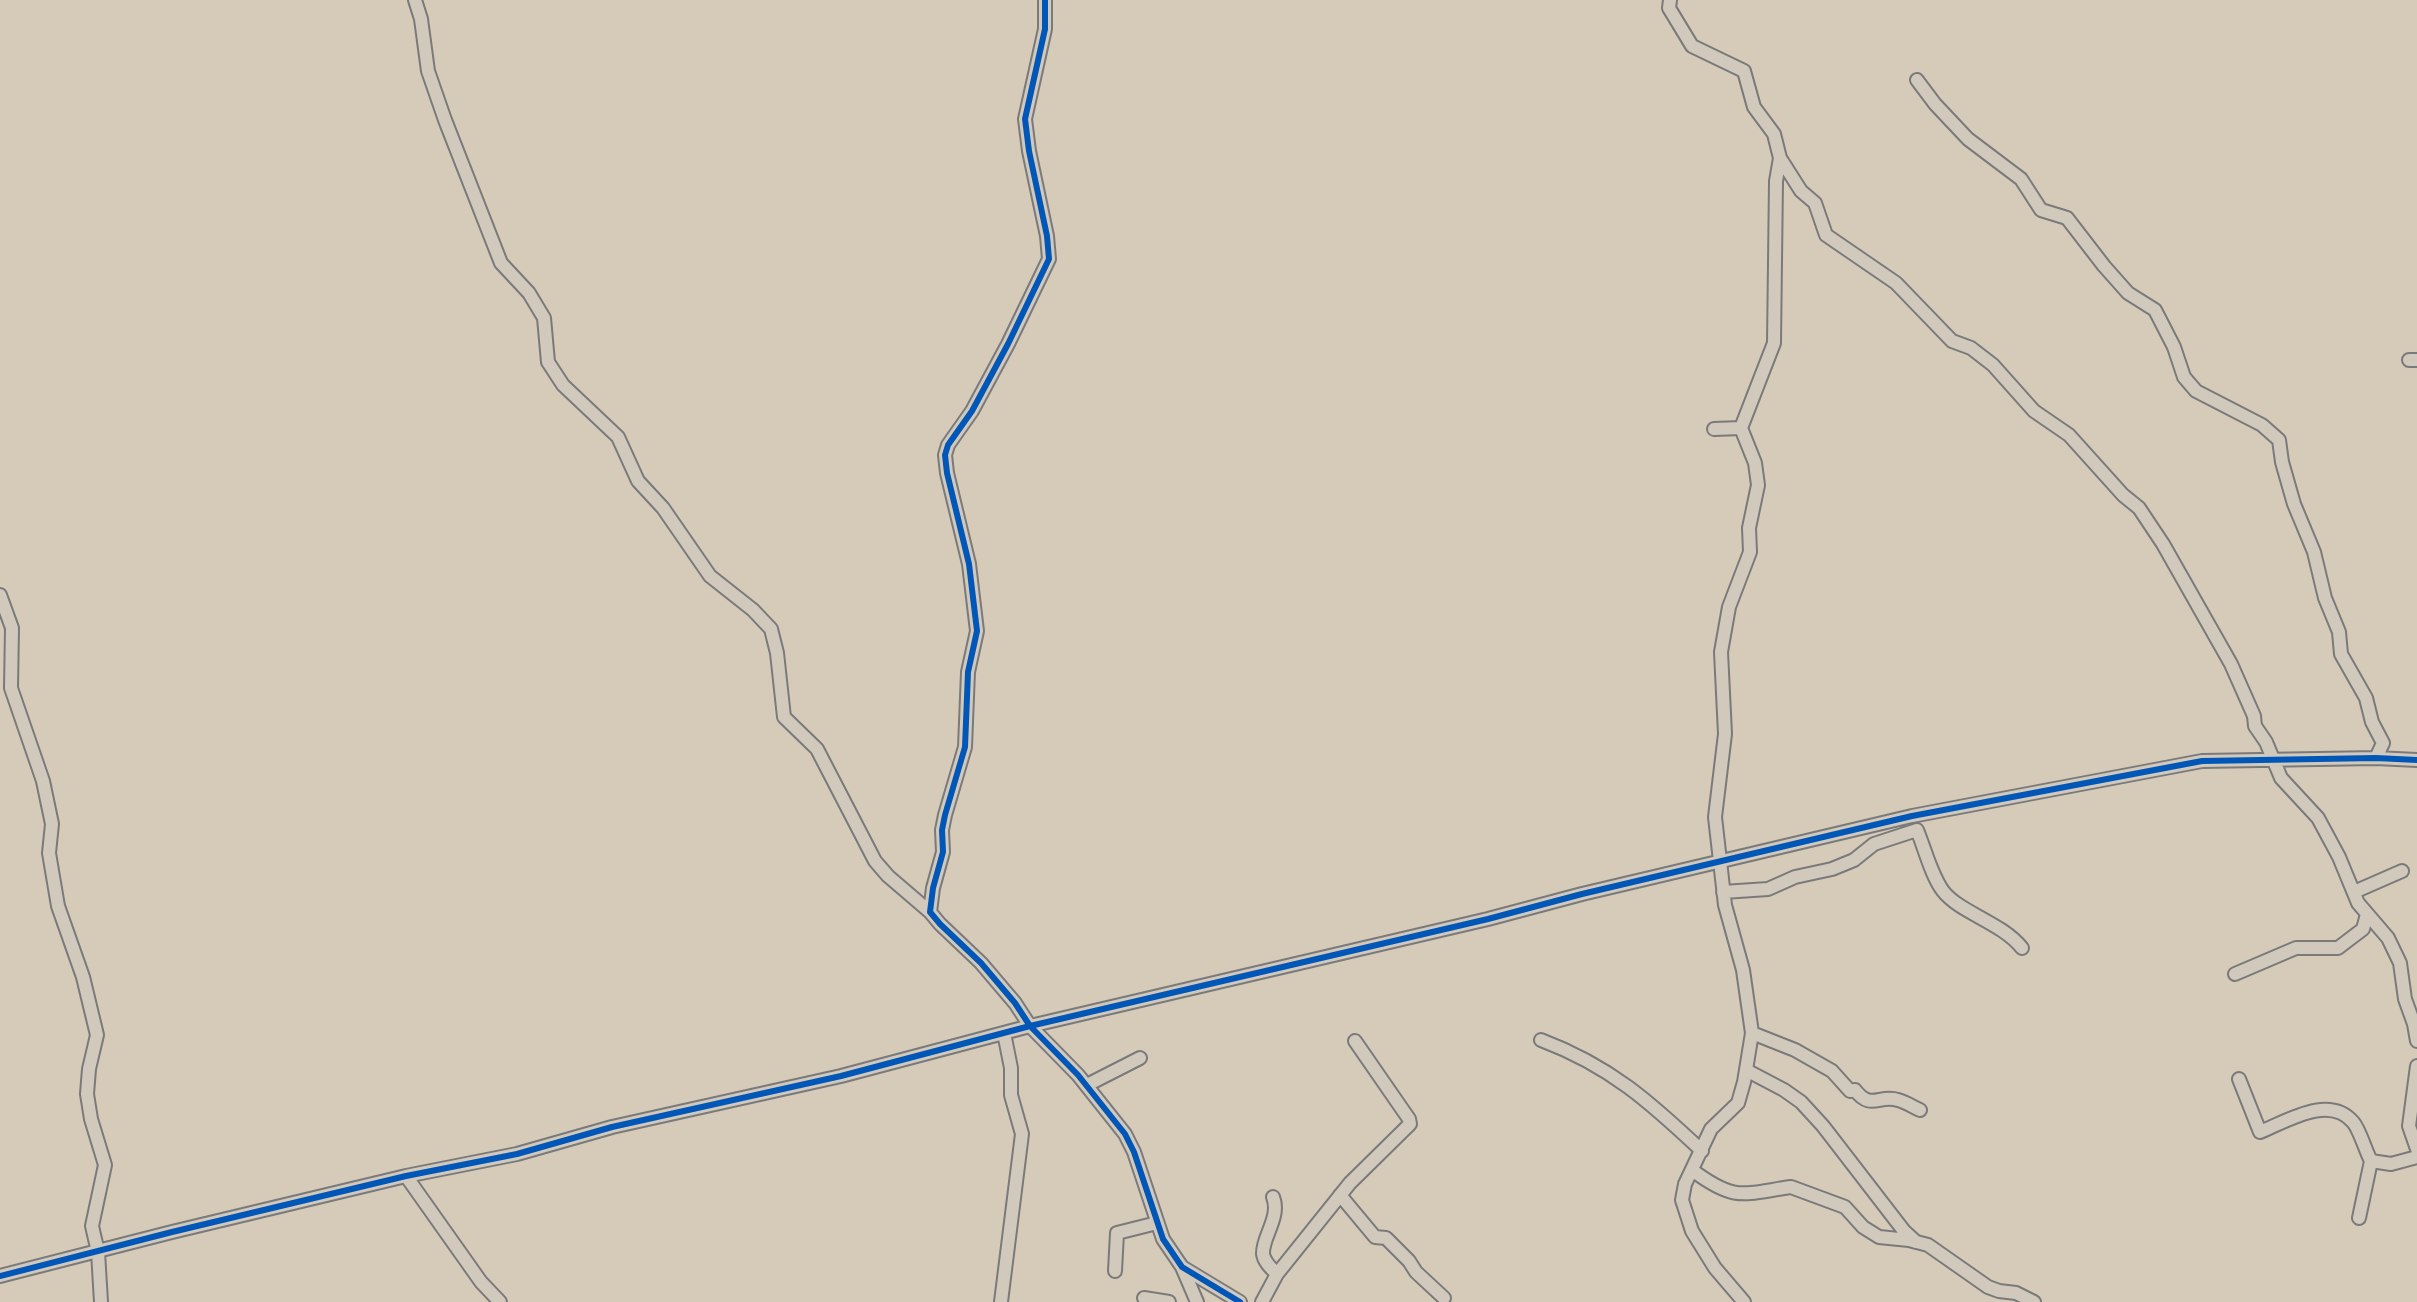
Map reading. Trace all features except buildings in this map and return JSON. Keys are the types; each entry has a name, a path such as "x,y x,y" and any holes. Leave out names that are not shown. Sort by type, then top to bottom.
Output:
{"street":[{"path":"415,0 421,19 428,71 445,120 501,262 529,293 544,318 548,362 563,385 618,437 638,481 663,508 710,576 753,610 770,629 777,653 784,717 817,749 875,861 888,876 930,912 981,963 1016,1003 1030,1026 1086,1085 1131,1144 1157,1223 1164,1239 1182,1267 1196,1302"},
{"path":"930,912 933,888 944,852 942,830 945,815 965,747 968,672 977,631 969,564 949,483 945,455 948,445 972,412 1008,344 1049,259 1048,236 1029,151 1025,119 1045,29 1045,0"},
{"path":"1670,0 1669,8 1692,46 1744,71 1754,107 1774,134 1780,158 1801,192 1815,203 1826,235 1896,283 1952,341 1972,348 1993,365 2034,411 2069,436 2122,495 2139,508 2167,550 2231,664 2254,716 2256,726 2275,761 2281,778 2318,818 2339,857 2358,903 2388,938 2400,963 2405,999 2414,1024 2417,1041"},
{"path":"1917,80 1935,104 1968,139 2021,179 2041,210 2067,218 2104,266 2128,293 2155,310 2174,347 2184,377 2196,391 2262,425 2279,440 2282,462 2294,504 2314,552 2325,598 2339,632 2341,654 2366,698 2372,722 2383,743 2376,758"},
{"path":"1744,1302 1715,1268 1692,1230 1682,1200 1685,1184 1711,1129 1738,1103 1752,1033 1743,970 1725,905 1715,817 1725,734 1721,652 1729,607 1750,552 1749,528 1758,485 1755,463 1741,428 1774,343 1776,180 1780,158"},
{"path":"1714,429 1741,428"},
{"path":"0,595 12,628 11,688 43,782 52,824 49,852 58,906 83,977 97,1035 89,1069 86,1094 91,1120 105,1165 92,1226 98,1252 101,1302"},
{"path":"0,1276 172,1232 406,1176 517,1154 612,1127 841,1076 1030,1026 1488,919 1582,894 1912,816 2202,762 2376,758 2417,760"},
{"path":"1723,892 1768,889 1795,877 1832,869 1854,860 1874,844 1917,830 1943,891 1955,902 2013,937 2022,948"},
{"path":"2354,892 2402,871"},
{"path":"2235,974 2296,948 2338,948 2363,929 2367,914"},
{"path":"1001,1302 1022,1134 1011,1094 1011,1068 1004,1033"},
{"path":"1752,1033 1795,1050 1832,1071 1850,1091 1855,1090 1862,1099 1874,1102 1896,1099 1920,1110"},
{"path":"1541,1040 1577,1054 1612,1075 1641,1096 1702,1151"},
{"path":"1262,1302 1277,1274 1340,1195 1410,1124 1409,1119 1355,1041"},
{"path":"1086,1085 1140,1058"},
{"path":"2417,1066 2409,1126 2417,1149"},
{"path":"1746,1070 1784,1090 1801,1102 1823,1126 1872,1191 1916,1242"},
{"path":"2239,1079 2260,1132 2319,1108 2339,1112 2353,1123 2370,1161 2359,1218"},
{"path":"2370,1161 2391,1164 2417,1157"},
{"path":"1692,1170 1711,1184 1732,1193 1752,1194 1791,1187 1798,1188 1812,1196 1845,1207 1863,1227 1880,1237 1928,1245 1988,1287 1999,1292 2016,1293 2034,1302"},
{"path":"406,1176 481,1282 500,1302"},
{"path":"1340,1195 1375,1237 1386,1238 1416,1272 1444,1298"},
{"path":"1273,1197 1276,1205 1264,1254 1268,1265 1277,1274"},
{"path":"1115,1271 1117,1233 1157,1223"},
{"path":"1182,1267 1240,1302"},
{"path":"1144,1298 1169,1302"}],"cycle path":[{"path":"1045,0 1045,29 1025,119 1029,151 1047,236 1049,259 1008,344 972,411 948,445 945,455 947,473 969,564 977,631 968,672 965,747 945,815 942,830 943,852 933,888 930,912 981,963 1015,1003 1030,1026 1078,1075 1125,1134 1134,1152 1163,1239 1182,1267 1240,1302"},
{"path":"0,1276 172,1232 406,1176 517,1154 612,1127 841,1076 1030,1026 1488,919 1582,894 1912,816 2202,761 2376,758 2417,760"}]}
